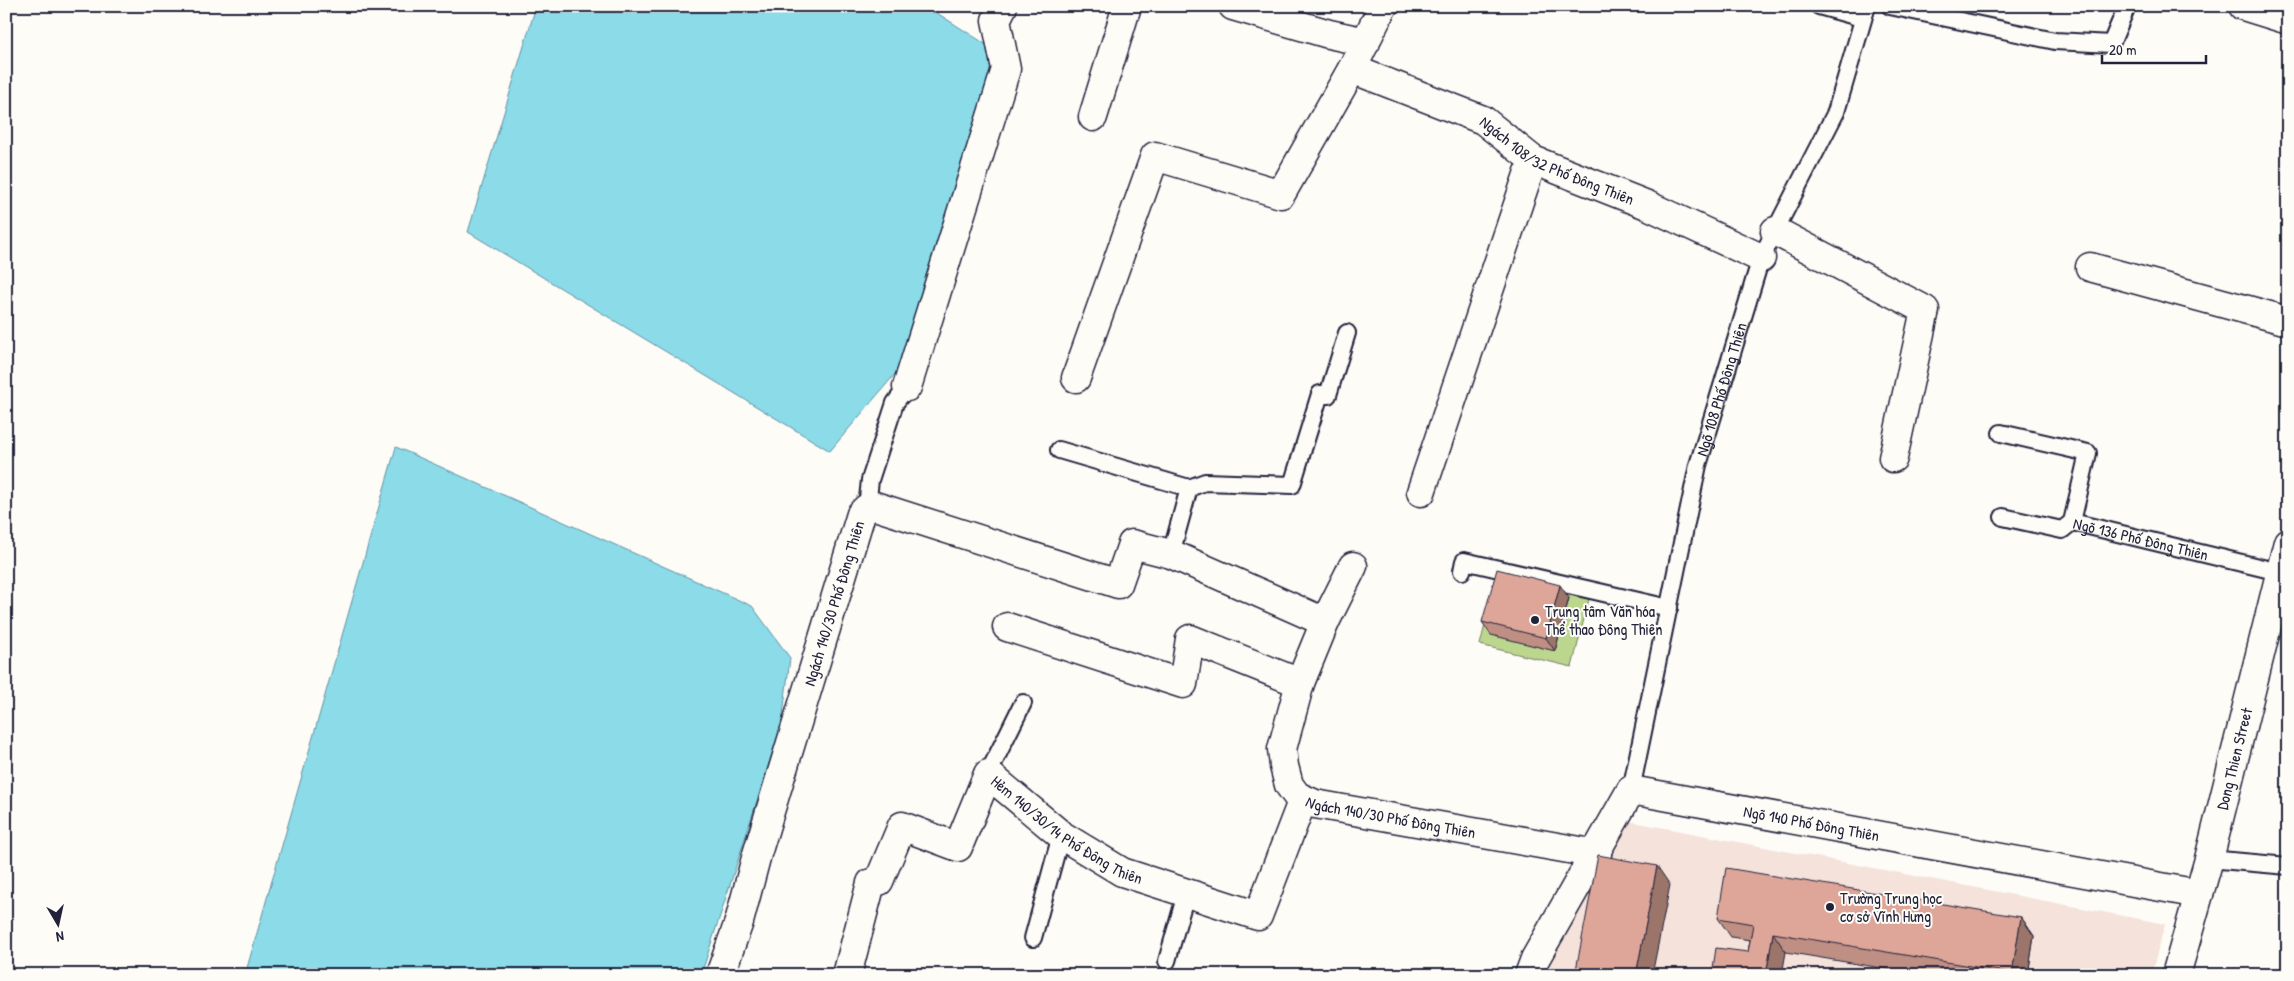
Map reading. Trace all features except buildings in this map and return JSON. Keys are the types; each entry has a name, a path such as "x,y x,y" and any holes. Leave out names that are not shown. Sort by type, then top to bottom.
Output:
{"street":[{"path":"907,387 1006,69 996,20 1003,6"},
{"path":"1093,117 1127,6"},
{"path":"1233,6 1329,34 1366,42"},
{"path":"1076,378 1155,156 1281,194 1352,69 1383,6"},
{"path":"2243,6 2288,20"},
{"name":"Ngách 108/32 Phố Đông Thiên","path":"1352,69 1483,120 1533,160 1646,204 1761,258"},
{"path":"1421,492 1533,160"},
{"path":"1776,231 1925,310 1893,458"},
{"path":"2090,267 2288,321"},
{"name":"Ngách 140/30 Phố Đông Thiên","path":"720,975 739,922 757,854 858,523 861,514 867,508 875,506 1118,584 1132,544 1172,554 1325,622 1300,683 1282,749 1289,785 1297,796 1315,804 1597,854"},
{"name":"Dong Thien Street","path":"2176,975 2209,859 2280,586 2288,542"},
{"path":"1325,622 1353,566"},
{"path":"1007,627 1183,684 1190,639 1300,683"},
{"name":"Hẻm 140/30/14 Phố Đông Thiên","path":"856,973 871,883 879,881 902,826 958,847 988,774 1061,835 1122,872 1258,916 1303,799"},
{"path":"1529,975 1535,959 1597,854 1631,790"},
{"name":"Ngõ 140 Phố Đông Thiên","path":"1631,790 2199,894"}],"lane":[{"path":"1819,6 1864,12"},
{"path":"1890,6 2056,40 2111,44 2127,6"},
{"name":"Ngõ 108 Phố Đông Thiên","path":"1631,790 1698,465 1761,258 1836,112 1864,12"},
{"path":"1059,450 1189,488 1205,482 1292,485 1320,394 1328,395 1348,333"},
{"path":"867,508 870,480 895,403 907,387"},
{"name":"Ngõ 136 Phố Đông Thiên","path":"2001,433 2088,453 2072,522 2280,586"},
{"path":"1172,554 1189,488"},
{"path":"2003,517 2062,530 2072,522"},
{"path":"1462,571 1464,561 1668,608"},
{"path":"988,774 1023,703"},
{"path":"1033,938 1061,835"},
{"path":"2209,859 2288,866"},
{"path":"1167,961 1186,894"}],"shaded area":[{"name":"Trường Trung học cơ sở Vĩnh Hưng","path":"1623,820 2165,924 2151,975 1548,975 1549,965 1589,891"}],"green space":[{"name":"Trung tâm Văn hóa Thể thao Đông Thiên","path":"1498,572 1590,595 1572,667 1480,645"}],"water":[{"path":"536,6 926,6 998,52 901,367 830,451 468,232"},
{"path":"396,447 752,606 790,658 782,723 701,975 245,975"}],"place":[{"name":"Trung tâm Văn hóa Thể thao Đông Thiên","path":"1535,620"},
{"name":"Trường Trung học cơ sở Vĩnh Hưng","path":"1830,907"}]}
